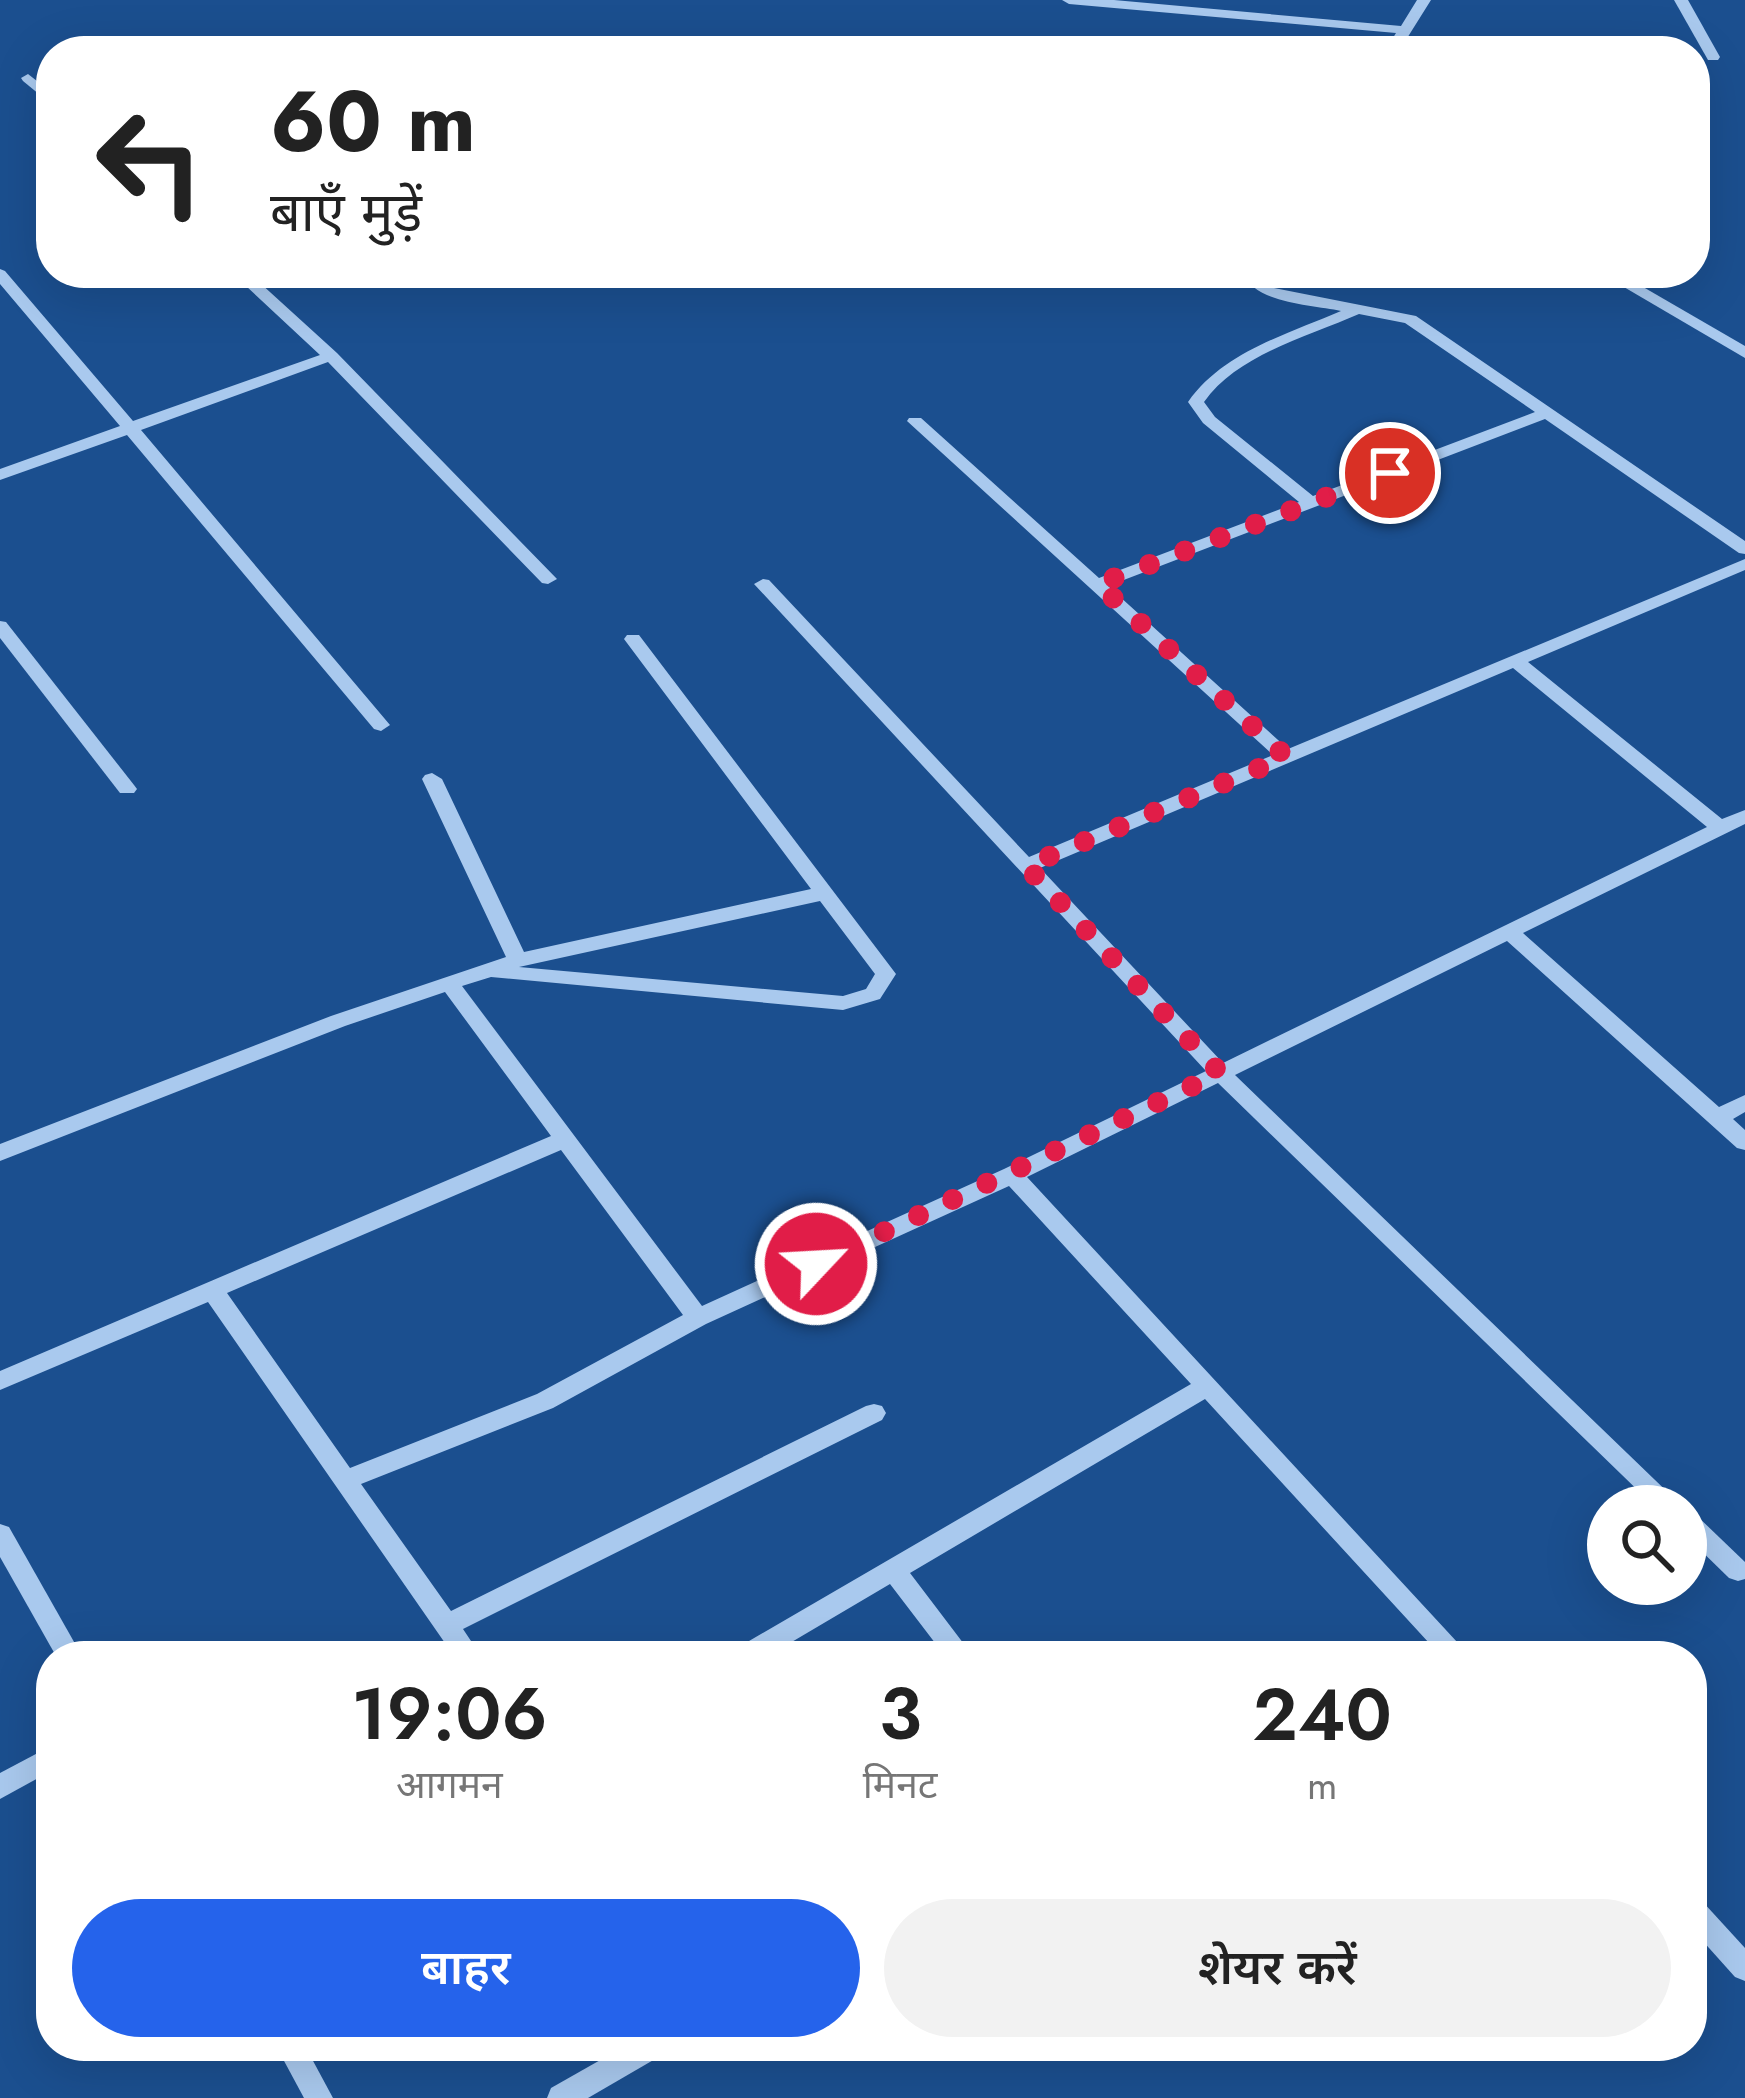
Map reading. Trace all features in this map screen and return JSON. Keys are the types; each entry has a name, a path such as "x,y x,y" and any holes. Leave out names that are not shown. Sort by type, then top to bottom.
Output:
{"street":[{"path":"1069,0 1405,30"},
{"path":"1401,36 1424,0"},
{"path":"1681,0 1701,36"},
{"path":"1710,52 1713,57"},
{"path":"28,79 36,86"},
{"path":"0,274 381,725"},
{"path":"256,288 331,356 548,579"},
{"path":"1263,288 1410,319 1745,549"},
{"path":"1634,288 1745,352"},
{"path":"1311,503 1209,420 1196,402 1203,385 1360,308"},
{"path":"0,475 331,356"},
{"path":"1098,584 1547,413"},
{"path":"915,422 1286,757"},
{"path":"1026,866 1745,563"},
{"path":"763,584 1220,1073 1648,1485"},
{"path":"0,626 127,789"},
{"path":"486,970 843,1004 873,994 886,974 633,639"},
{"path":"1515,661 1721,828"},
{"path":"432,779 518,960"},
{"path":"346,1480 545,1401 698,1318 1012,1174 1745,816"},
{"path":"0,1153 486,970 825,892"},
{"path":"1509,932 1745,1142"},
{"path":"449,983 698,1318"},
{"path":"1718,1117 1745,1103"},
{"path":"0,1381 565,1139"},
{"path":"1012,1174 1443,1641"},
{"path":"212,1290 457,1641"},
{"path":"772,1641 1208,1386"},
{"path":"446,1625 874,1413"},
{"path":"0,1534 61,1641"},
{"path":"1707,1541 1738,1571"},
{"path":"893,1570 948,1641"},
{"path":"0,1786 36,1766"},
{"path":"1707,1926 1745,1968"},
{"path":"298,2061 319,2098"},
{"path":"561,2098 626,2061"}],"route":[{"path":"816,1264 1220,1073 1026,866 1286,757 1098,584 1390,473"}]}
